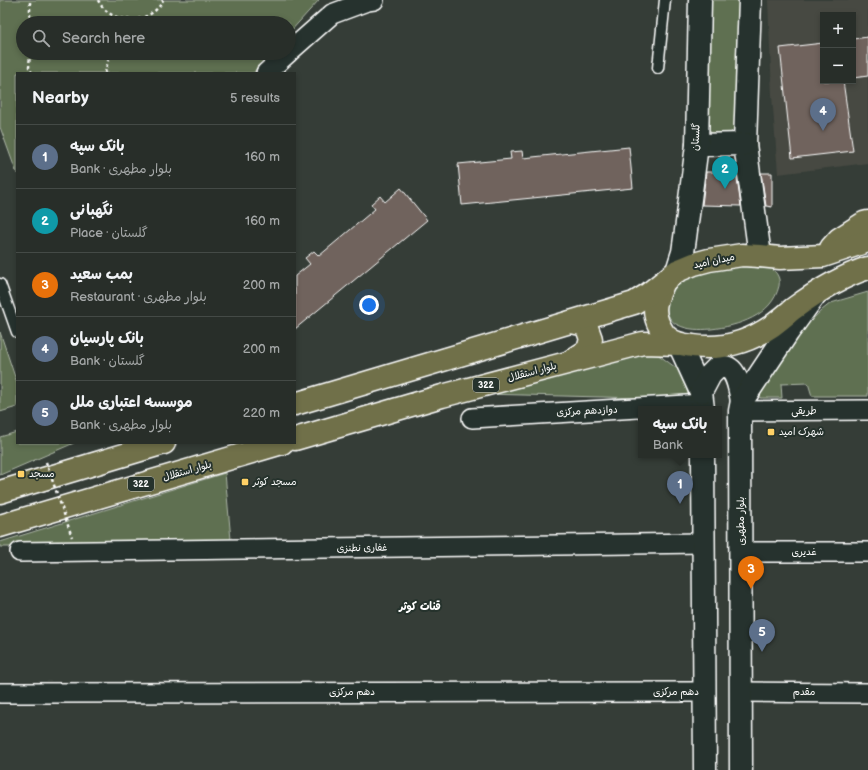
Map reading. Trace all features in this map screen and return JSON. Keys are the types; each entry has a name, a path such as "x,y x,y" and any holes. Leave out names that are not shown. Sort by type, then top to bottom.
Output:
{"main road":[{"name":"گلستان","path":"670,277 683,252 697,145 700,0"},
{"path":"750,0 745,144 760,256"},
{"path":"697,145 745,144"},
{"path":"823,256 839,239 868,222"},
{"path":"823,256 868,241"},
{"name":"میدان امید","path":"670,277 694,264 742,255 780,258 823,256"},
{"path":"670,277 656,300 654,310 660,327 666,336 679,344 701,347 717,347 752,338 772,326 815,295 856,272 868,268"},
{"path":"296,404 634,303 670,277"},
{"path":"834,284 868,279"},
{"path":"741,406 788,332 815,295"},
{"path":"566,363 588,350 591,339 586,325 571,322"},
{"name":"بلوار استقلال","path":"296,439 442,396 643,343 679,344"},
{"path":"679,344 702,402"},
{"name":"بلوار مطهری","path":"702,402 710,375 718,367 726,367 734,372 738,385 741,406 741,770"},
{"path":"0,492 161,444"},
{"name":"بلوار استقلال","path":"0,526 279,444"},
{"path":"704,458 705,770"}],"street":[{"path":"296,46 332,14 374,0"},
{"path":"267,72 280,60"},
{"name":"دوازدهم مرکزی","path":"644,406 702,402"},
{"name":"دوازدهم مرکزی","path":"472,418 638,406"},
{"name":"طریقی","path":"741,406 868,410"},
{"name":"غفاری نطنزی","path":"20,552 704,543"},
{"name":"غدیری","path":"741,552 868,552"},
{"name":"دهم مرکزی","path":"0,693 705,692"},
{"name":"مقدم","path":"741,692 868,693"}],"lane":[{"path":"658,68 666,0"},
{"path":"0,284 16,329"}],"path":[{"path":"30,0 30,16"},
{"path":"98,0 99,4 108,13 115,16"},
{"path":"147,16 154,11 163,0"},
{"path":"30,60 29,68 31,72"},
{"path":"105,72 108,60"},
{"path":"46,462 72,537"}],"shaded area":[{"path":"768,0 868,0 868,163 778,174 772,95"}],"green space":[{"path":"0,0 319,0 296,25 296,16 16,16 16,60 265,60 254,72 16,72 16,171 0,127"},
{"path":"711,0 740,0 735,128 729,134 712,134 707,127"},
{"path":"766,265 778,276 779,286 769,305 762,312 752,318 721,328 690,329 674,323 669,316 667,311 667,302 670,294 678,284 691,276 708,269 722,266"},
{"path":"868,292 868,396 812,396 808,383 781,384 782,398 760,398 762,387 799,332 831,303"},
{"path":"0,332 16,380 16,407 0,412"},
{"path":"643,348 660,356 683,373 688,394 682,399 483,394"},
{"path":"16,432 16,444 72,444 0,475 0,437"},
{"path":"225,473 231,540 51,547 0,547 0,542"}],"building":[{"path":"868,37 868,76 856,78 856,39"},
{"path":"820,43 820,84 843,84 853,151 792,158 780,48"},
{"path":"629,147 633,188 462,205 458,164 511,159 510,152 522,151 523,158"},
{"path":"706,172 736,172 741,206 702,205"},
{"path":"761,173 772,173 772,207 766,206"},
{"path":"401,188 427,220 296,328 296,275 310,264 305,258 314,251 319,256 375,209 371,204 380,196 385,202"}],"place":[{"name":"بانک پارسیان","path":"823,131"},
{"name":"نگهبانی","path":"725,189"},
{"name":"شهرک امید","path":"771,432"},
{"name":"مسجد","path":"21,474"},
{"name":"مسجد کوثر","path":"245,482"},
{"name":"بانک سپه","path":"680,504"},
{"name":"بمب سعید","path":"751,589"},
{"name":"موسسه اعتباری ملل","path":"762,652"}],"district":[{"name":"قنات کوثر","path":"420,606"}]}
